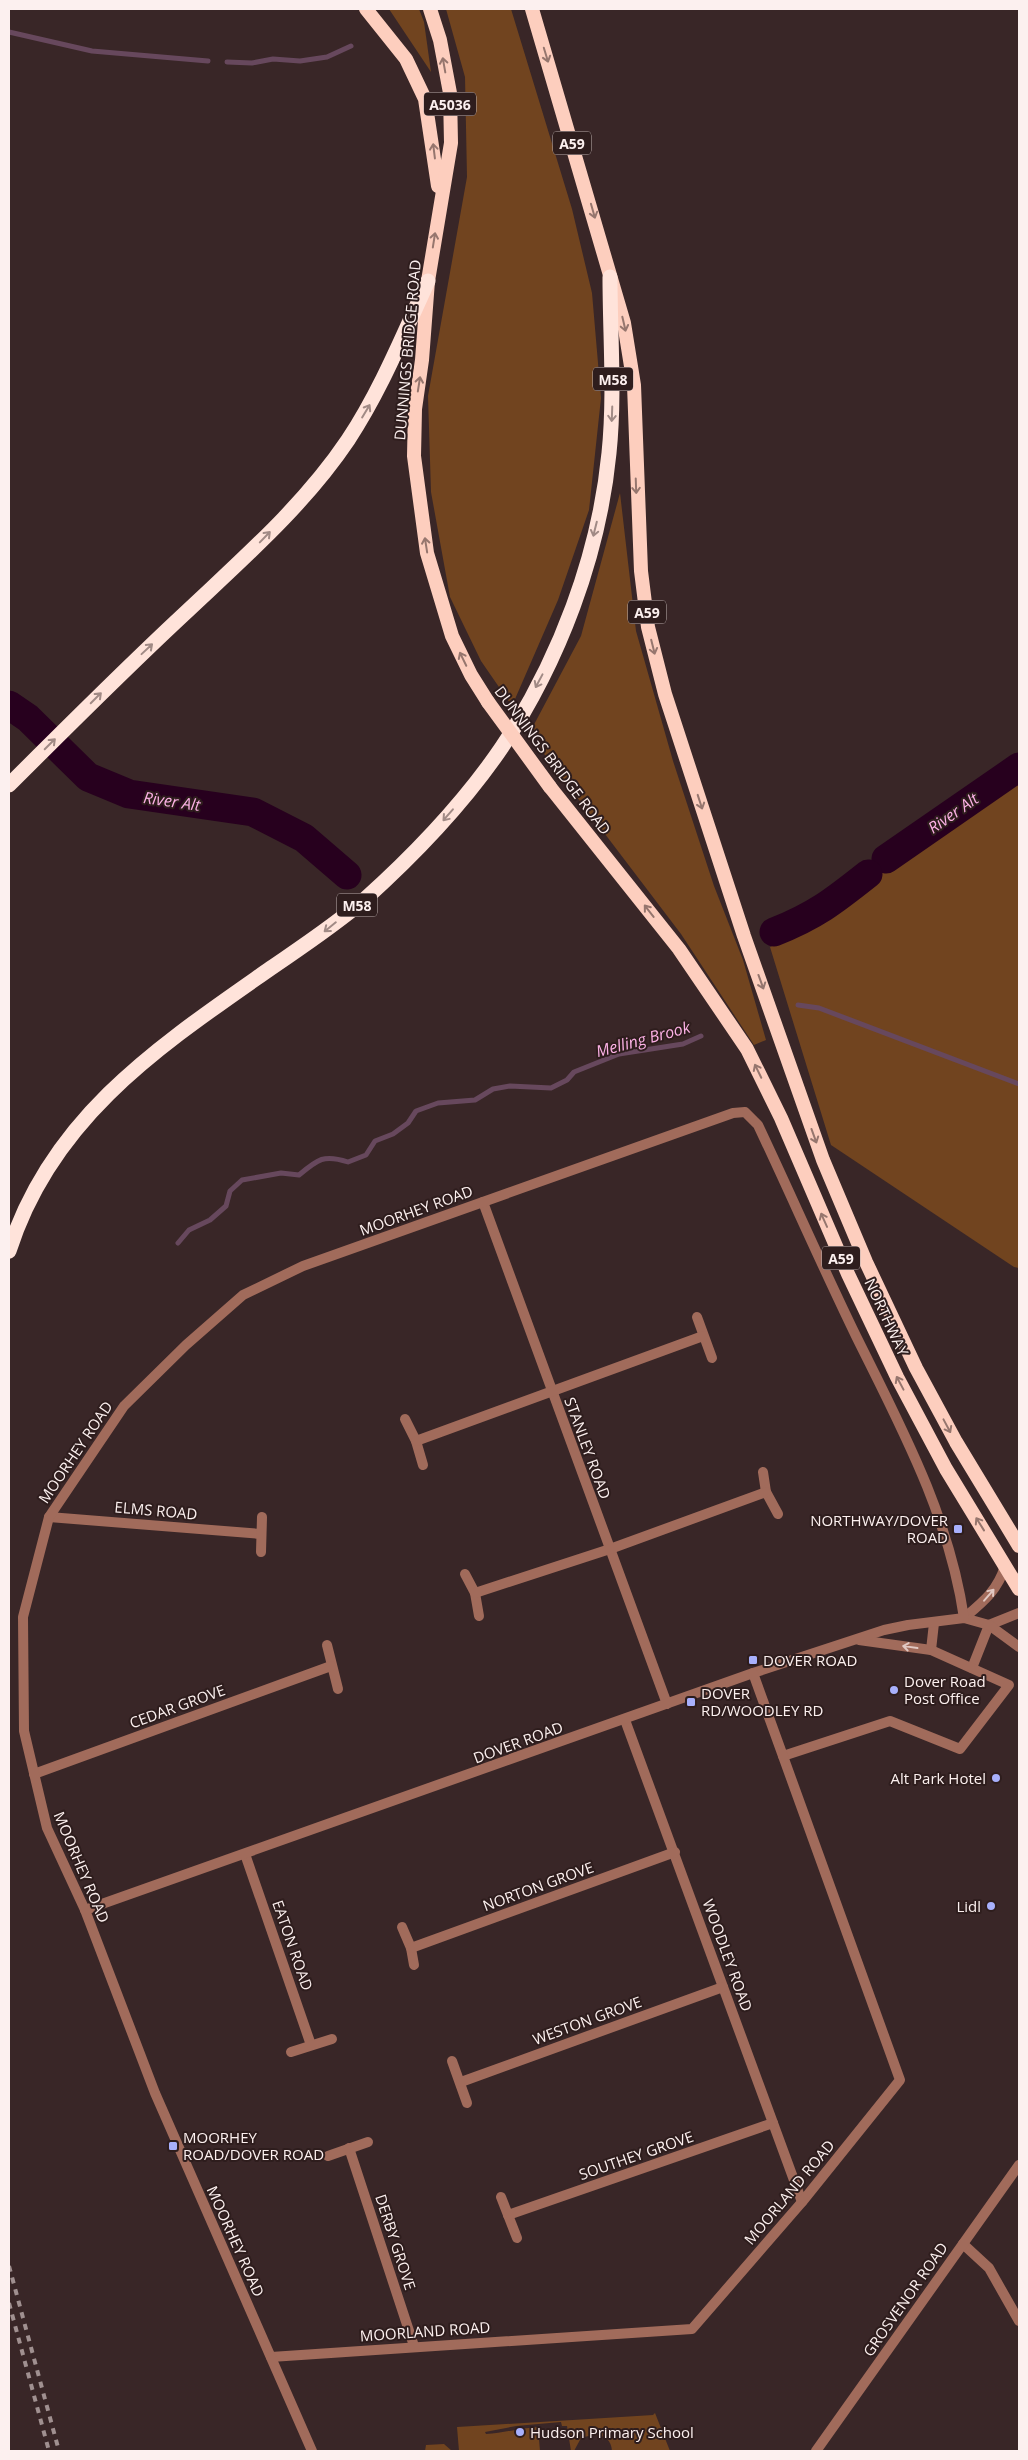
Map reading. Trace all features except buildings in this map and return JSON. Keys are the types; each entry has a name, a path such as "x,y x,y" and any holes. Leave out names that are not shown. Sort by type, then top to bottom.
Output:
{"highway":[{"name":"A59","path":"366,9 406,59 425,100 440,200"},
{"name":"DUNNINGS BRIDGE ROAD","path":"430,9 440,40 450,93 451,143 428,281 422,360 415,409 414,456 427,553 452,636 471,675 488,702 550,787 679,949"},
{"name":"A59","path":"532,9 601,238 610,277"},
{"name":"NORTHWAY","path":"610,277 624,323 634,385 641,571 648,626 665,694 744,936 820,1151 866,1262 916,1368 956,1442 1019,1546"},
{"name":"M58","path":"9,1251 42,1178 58,1151 91,1110 129,1073 169,1040 324,932 362,901 432,832 500,749 542,675 562,633 580,584 598,517 609,456 611,427 613,376 610,277"},
{"path":"14,780 80,713 256,547 327,468 347,442 376,393 428,281"},
{"name":"NORTHWAY","path":"679,949 747,1049 781,1118 848,1274 897,1377 946,1469 1019,1588"}],"street":[{"name":"MOORHEY ROAD","path":"312,2451 155,2093 85,1910 47,1828 24,1731 23,1618 49,1517 124,1406 186,1345 243,1296 303,1266 733,1113 745,1112 751,1115 758,1125 855,1334 905,1431 928,1489 958,1577 964,1618"},
{"name":"STANLEY ROAD","path":"482,1202 667,1704"},
{"path":"697,1317 712,1358"},
{"path":"416,1441 703,1336"},
{"path":"406,1419 416,1441 423,1466"},
{"path":"763,1472 766,1492 778,1514"},
{"path":"475,1593 610,1549 766,1492"},
{"name":"ELMS ROAD","path":"49,1517 261,1534"},
{"path":"261,1552 262,1517"},
{"path":"964,1618 989,1597 1001,1580 1005,1566"},
{"path":"465,1574 475,1593 479,1616"},
{"path":"972,1668 989,1624 1019,1613"},
{"name":"DOVER ROAD","path":"85,1910 753,1673 908,1625 964,1618 989,1624 1019,1647"},
{"path":"931,1650 934,1623"},
{"path":"783,1756 890,1721 960,1749 1014,1687 931,1650 856,1640"},
{"path":"327,1645 338,1689"},
{"name":"CEDAR GROVE","path":"34,1774 331,1666"},
{"name":"MOORLAND ROAD","path":"271,2357 692,2329 802,2202 900,2080 753,1673"},
{"name":"WOODLEY ROAD","path":"625,1720 802,2202"},
{"name":"NORTON GROVE","path":"411,1948 675,1852"},
{"name":"EATON ROAD","path":"245,1854 311,2045"},
{"path":"402,1927 411,1948 414,1965"},
{"name":"WESTON GROVE","path":"461,2082 724,1987"},
{"path":"291,2052 332,2039"},
{"path":"452,2061 461,2082 467,2104"},
{"name":"SOUTHEY GROVE","path":"508,2215 773,2124"},
{"path":"328,2156 368,2142"},
{"name":"DERBY GROVE","path":"349,2148 414,2346"},
{"name":"GROSVENOR ROAD","path":"816,2451 1019,2165"},
{"path":"501,2197 517,2238"},
{"path":"963,2244 989,2268 1019,2321"}],"shaded area":[{"path":"389,9 419,9 424,22 431,72"},
{"path":"446,9 511,9 572,209 592,293 601,398 589,510 558,600 512,706 481,661 450,597 431,492 428,396 467,177 465,77"},
{"path":"620,493 636,631 673,761 714,886 743,960 766,1040 754,1045 681,934 529,734 581,636"},
{"path":"1019,779 1019,1268 1014,1267 831,1145 770,947 818,925 905,854"},
{"path":"655,2413 670,2451 612,2451 609,2441 601,2436 592,2435 581,2438 574,2451 571,2451 567,2426 562,2426 561,2422 516,2426 485,2432 486,2434 538,2427 540,2451 459,2451 457,2427 653,2415"},
{"path":"444,2444 452,2451 425,2451 426,2445"}],"waterway":[{"path":"9,32 92,51 208,61"},
{"path":"227,62 252,63 273,59 300,61 327,57 351,46"},
{"name":"River Alt","path":"9,705 28,718 88,777 129,794 253,812 304,838 347,875"},
{"name":"River Alt","path":"886,859 1019,767"},
{"name":"River Alt","path":"774,932 824,907 868,874"},
{"name":"Melling Brook","path":"798,1005 819,1008 1019,1084"},
{"name":"Melling Brook","path":"178,1243 189,1230 210,1220 226,1206 230,1191 242,1180 281,1173 299,1175 311,1165 327,1158 348,1162 366,1155 375,1141 393,1134 408,1123 416,1111 438,1103 475,1100 493,1089 510,1086 551,1088 567,1080 574,1072 619,1054 683,1044 701,1036"}],"railway":[{"path":"9,2266 59,2451"},
{"path":"9,2303 49,2451"}],"place":[{"name":"NORTHWAY/DOVER ROAD","path":"958,1529"},
{"name":"DOVER ROAD","path":"753,1660"},
{"name":"Dover Road Post Office","path":"894,1690"},
{"name":"DOVER RD/WOODLEY RD","path":"691,1702"},
{"name":"Alt Park Hotel","path":"996,1778"},
{"name":"Lidl","path":"991,1906"},
{"name":"MOORHEY ROAD/DOVER ROAD","path":"173,2146"},
{"name":"Hudson Primary School","path":"520,2432"}]}
